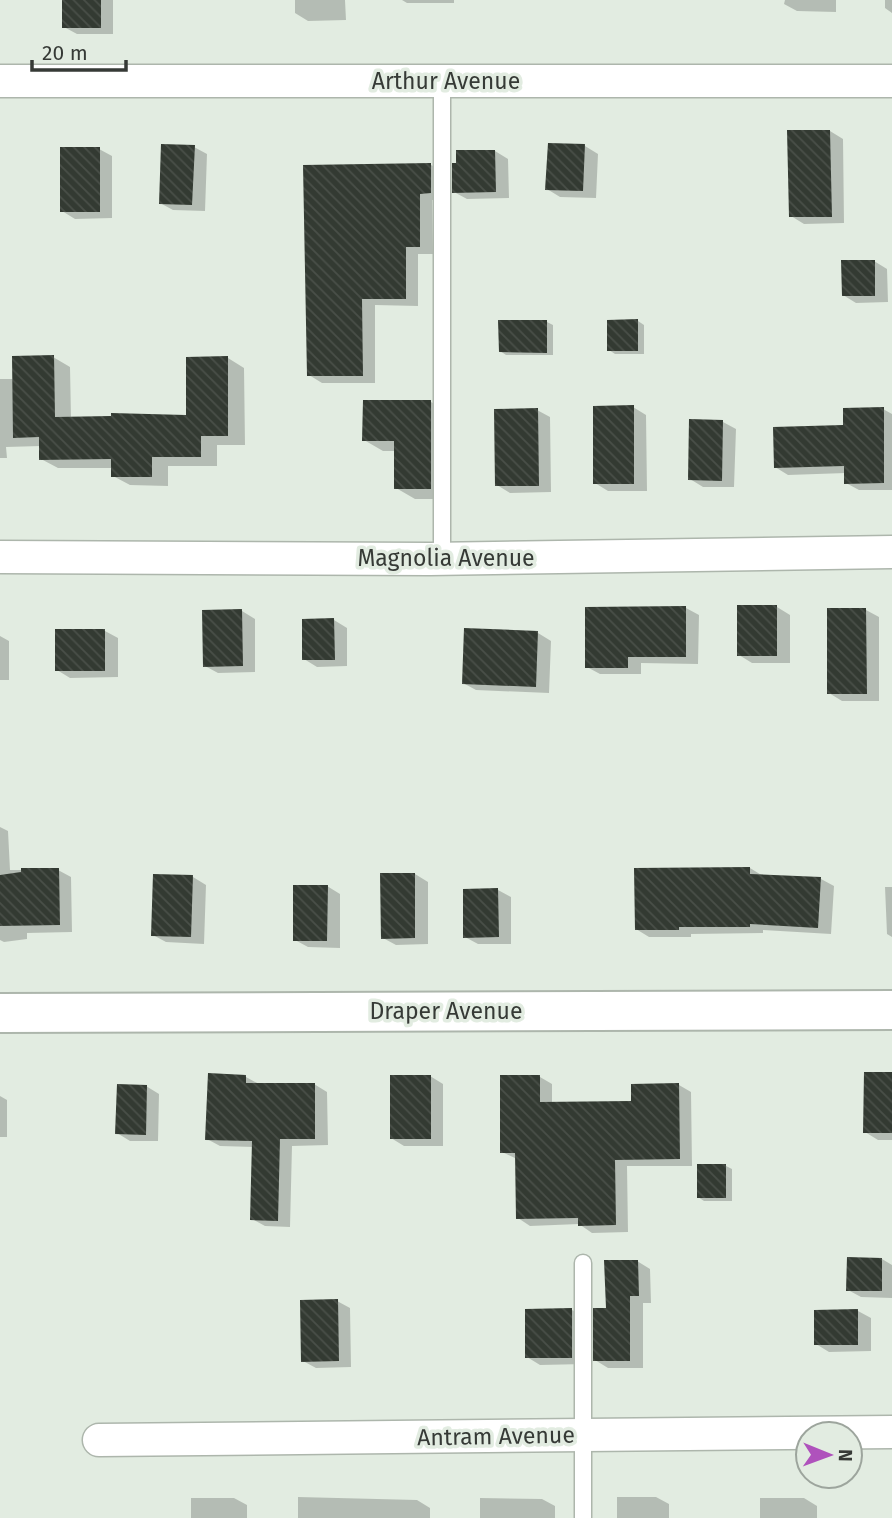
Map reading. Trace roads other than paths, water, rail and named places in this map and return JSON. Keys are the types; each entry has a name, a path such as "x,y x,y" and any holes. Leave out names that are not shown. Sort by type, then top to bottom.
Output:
{"street":[{"name":"Arthur Avenue","path":"0,81 892,81"},
{"name":"Magnolia Avenue","path":"0,556 442,558 892,552"},
{"name":"Draper Avenue","path":"0,1013 892,1010"},
{"name":"Antram Avenue","path":"99,1440 892,1432"}],"lane":[{"path":"442,81 442,558"},
{"path":"583,1262 583,1518"}]}
